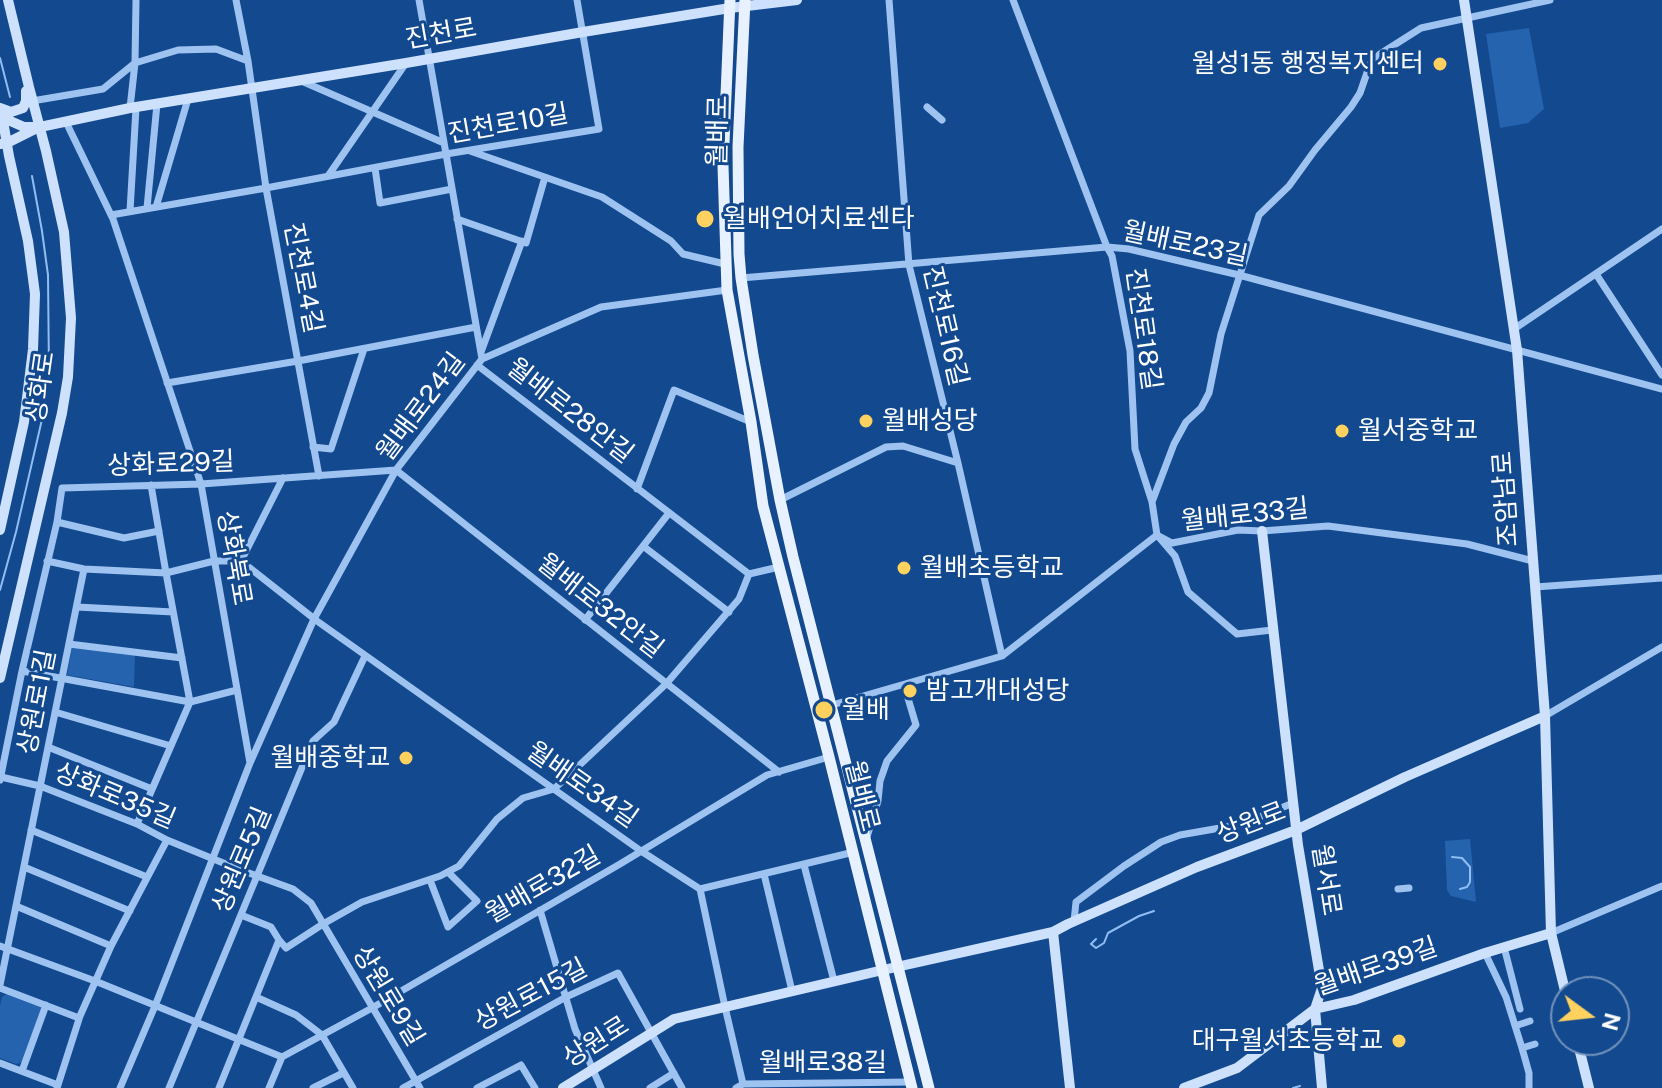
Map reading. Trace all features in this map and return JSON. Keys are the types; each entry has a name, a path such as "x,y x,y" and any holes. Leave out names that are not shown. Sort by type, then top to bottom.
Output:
{"main road":[{"name":"상화로","path":"0,678 62,413 68,377 71,318 64,232 8,0"},
{"name":"진천로","path":"40,127 730,4 797,0"},
{"name":"조암남로","path":"1464,0 1517,350 1545,716 1551,933 1561,976"},
{"name":"월배로","path":"745,3 738,147 741,278 780,500 929,1088"},
{"name":"월배로","path":"730,4 723,166 725,264 763,506 854,852 911,1085"},
{"path":"0,108 11,112 23,108 26,75"},
{"name":"상화로","path":"0,108 4,144 28,241 35,294 33,349 24,422 0,530"},
{"path":"0,108 8,120 24,127"},
{"path":"3,131 40,127"},
{"path":"4,144 40,127"},
{"name":"월서로","path":"1262,531 1296,830 1322,988 1315,1009 1322,1088"},
{"path":"0,638 10,632"},
{"name":"상원로","path":"563,1088 674,1019 1053,932 1197,867 1296,830 1405,777 1545,716"},
{"path":"1053,932 1070,1088"},
{"name":"월배로39길","path":"1184,1088 1237,1068 1315,1009 1354,1000 1551,933"},
{"path":"1581,1056 1589,1088"}],"street":[{"path":"130,211 136,0"},
{"name":"진천로4길","path":"236,0 266,188 319,476"},
{"path":"419,0 480,358"},
{"path":"577,0 583,32"},
{"name":"진천로16길","path":"889,0 909,265 1002,656"},
{"name":"진천로18길","path":"1013,0 1112,256 1130,351 1135,449 1152,502 1157,535"},
{"path":"1152,502 1174,444 1186,422 1201,408 1209,393 1221,334 1259,215 1289,186 1351,107 1360,93 1370,64 1380,54 1421,28 1550,0"},
{"name":"진천로10길","path":"111,215 599,129 583,32"},
{"path":"32,101 103,89 135,63 178,50 216,49 248,61"},
{"path":"328,176 406,63"},
{"path":"298,80 444,143"},
{"path":"151,208 188,99"},
{"path":"151,208 157,104"},
{"path":"927,107 942,120"},
{"name":"상화북로","path":"66,122 111,215 201,484 250,763"},
{"path":"468,151 602,197 671,241 683,254 725,264"},
{"path":"375,168 380,203 452,189"},
{"path":"480,358 545,177"},
{"path":"457,219 524,242"},
{"path":"1514,329 1662,229"},
{"name":"월배로23길","path":"741,278 1107,247 1129,249 1239,275 1662,389"},
{"path":"1596,274 1662,375"},
{"name":"월배로24길","path":"250,763 314,619 396,470 480,358 601,307 727,290"},
{"path":"167,383 476,327"},
{"path":"313,447 331,449 364,349"},
{"name":"월배로28안길","path":"480,358 637,489 749,574"},
{"name":"월배로28안길","path":"637,489 674,390 751,422"},
{"path":"780,500 886,447 903,446 958,463"},
{"name":"상화로29길","path":"57,522 62,488 201,484 396,470"},
{"name":"월배로32안길","path":"396,470 779,772"},
{"path":"241,561 283,478"},
{"path":"137,824 190,702 151,485"},
{"path":"585,620 669,513"},
{"path":"0,779 57,522 124,538 159,531"},
{"name":"월배로33길","path":"1002,656 1157,535 1172,543 1238,530 1328,526 1467,544 1533,561"},
{"path":"1157,535 1175,556 1188,592 1237,634 1272,630"},
{"path":"643,546 729,612"},
{"path":"47,561 84,569 166,573 214,561 241,561 314,619"},
{"path":"241,915 271,927 286,948 362,902 430,880 459,866 497,819 523,798 554,789 666,684 739,599 749,574 779,567"},
{"name":"상원로1길","path":"0,986 4,947 16,906 84,569"},
{"path":"1535,587 1662,578"},
{"path":"77,607 173,612"},
{"name":"월배로34길","path":"314,619 641,851 700,889"},
{"path":"69,644 182,658"},
{"name":"상원로","path":"1545,716 1662,647"},
{"name":"상원로5길","path":"169,1088 313,741 334,722 365,656"},
{"path":"832,705 1002,656"},
{"path":"22,671 190,702 237,690"},
{"path":"866,842 887,761 916,725 904,685"},
{"path":"55,712 171,746"},
{"path":"48,747 152,789"},
{"name":"월배로32길","path":"282,1057 372,1008 767,775 829,757"},
{"path":"120,1088 250,763"},
{"name":"상화로35길","path":"0,779 40,786 213,858"},
{"path":"1074,921 1076,902 1161,842 1180,835 1243,824 1293,803"},
{"path":"31,830 147,877"},
{"path":"0,1063 57,1087 79,1018 95,981 167,840"},
{"path":"740,1086 700,889 854,852"},
{"name":"상원로9길","path":"213,858 293,889 311,903 418,1084"},
{"path":"804,865 834,981"},
{"path":"24,867 130,911"},
{"path":"430,880 448,927 477,901 448,872"},
{"path":"764,874 792,991"},
{"path":"1551,933 1662,886"},
{"path":"1398,889 1409,888"},
{"path":"16,906 111,946"},
{"path":"540,910 575,1029 601,1088"},
{"path":"219,1088 279,940"},
{"path":"4,947 282,1057 269,1088"},
{"path":"1504,947 1520,1009"},
{"path":"1485,953 1506,997 1529,1073 1529,1088"},
{"name":"상원로15길","path":"403,1088 418,1084 566,997 618,973 652,1033"},
{"path":"0,986 79,1018"},
{"path":"256,997 296,1015 322,1035 353,1088"},
{"path":"22,1071 46,1005"},
{"path":"1515,1026 1530,1021"},
{"name":"상원로","path":"652,1033 682,1088"},
{"path":"1522,1048 1535,1044"},
{"path":"477,1088 521,1065 535,1088"},
{"path":"313,1088 343,1073"},
{"path":"650,1088 674,1073"},
{"name":"월배로38길","path":"740,1086 911,1085"}],"shaded area":[{"path":"1529,28 1544,109 1528,123 1500,128 1486,34"},
{"path":"72,647 135,655 134,687 67,675"},
{"path":"1470,839 1476,902 1451,896 1447,890 1445,841"},
{"path":"8,993 40,1005 42,1010 23,1062 16,1064 0,1058 0,1006 2,997"}],"waterway":[{"path":"0,58 10,97"},
{"path":"0,590 43,415 49,375 48,275 32,176"},
{"path":"1452,857 1462,858 1470,867 1470,882 1460,889"},
{"path":"1096,939 1091,944 1096,948 1104,943 1108,933 1154,911"},
{"path":"1293,1088 1300,1086"}],"place":[{"name":"월성1동 행정복지센터","path":"1440,64"},
{"name":"월배언어치료센타","path":"705,219"},
{"name":"월배성당","path":"866,421"},
{"name":"월서중학교","path":"1342,431"},
{"name":"월배초등학교","path":"904,568"},
{"name":"밤고개대성당","path":"910,691"},
{"name":"월배","path":"824,710"},
{"name":"월배중학교","path":"406,758"},
{"name":"대구월서초등학교","path":"1399,1041"}]}
